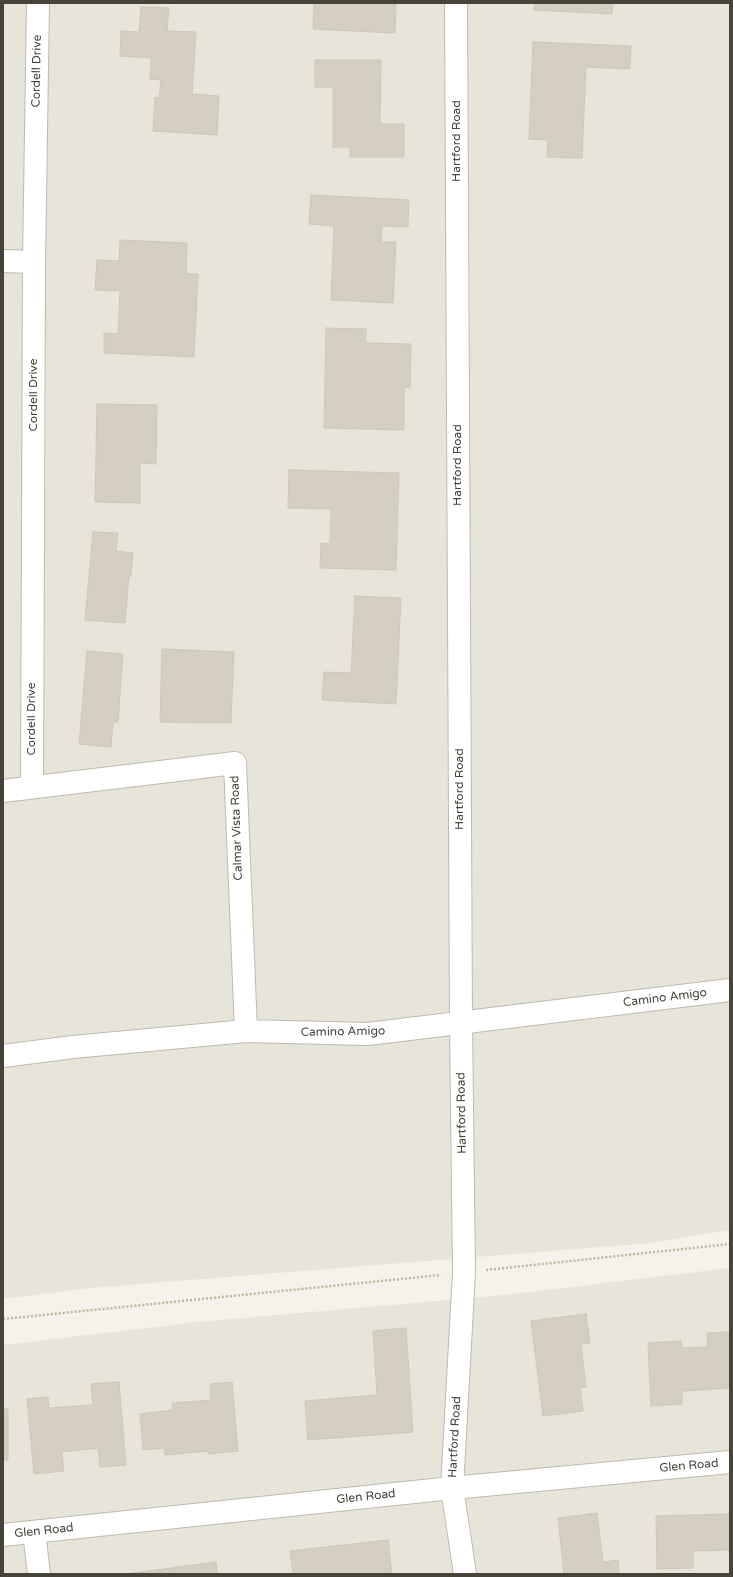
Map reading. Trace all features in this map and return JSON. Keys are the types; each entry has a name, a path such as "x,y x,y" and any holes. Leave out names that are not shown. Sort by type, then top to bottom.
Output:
{"street":[{"name":"Cordell Drive","path":"32,787 34,262 38,3"},
{"name":"Hartford Road","path":"456,3 461,1023 464,1272 452,1488 465,1574"},
{"path":"3,261 34,262"},
{"name":"Calmar Vista Road","path":"3,791 235,763 246,1031"},
{"name":"Camino Amigo","path":"3,1056 73,1046 246,1031 368,1034 730,990"},
{"name":"Glen Road","path":"3,1535 452,1488 730,1462"},
{"path":"34,1532 39,1574"}],"path":[{"path":"3,1319 730,1244"}],"shaded area":[{"path":"3,3 730,3 730,1230 651,1243 90,1288 3,1299"},
{"path":"730,1268 730,1574 3,1574 3,1345 197,1322 505,1295"}],"building":[{"path":"314,3 396,3 395,33 313,29"},
{"path":"535,3 613,3 612,14 534,10"},
{"path":"141,7 169,8 167,31 196,32 192,94 219,96 217,135 153,131 155,97 159,98 161,80 150,79 151,58 120,56 121,31 139,32"},
{"path":"533,42 631,46 630,69 586,67 582,158 547,157 548,140 529,139"},
{"path":"315,60 381,60 380,124 404,124 404,157 350,157 350,147 333,147 333,87 315,87"},
{"path":"311,195 409,200 408,227 382,226 381,242 396,242 393,303 331,300 334,226 309,224"},
{"path":"120,240 187,243 186,274 198,274 194,357 104,353 104,333 118,334 120,291 95,290 97,260 119,261"},
{"path":"326,328 366,329 366,343 411,344 410,388 404,387 404,430 324,428"},
{"path":"97,404 157,405 156,464 140,463 140,503 95,502"},
{"path":"289,470 399,473 396,570 320,568 321,543 330,544 331,509 288,508"},
{"path":"93,532 118,533 116,551 133,553 131,576 129,576 125,623 85,620"},
{"path":"355,596 401,598 396,704 322,700 324,672 351,673"},
{"path":"162,649 234,652 231,723 160,722"},
{"path":"87,651 123,654 118,722 113,722 111,747 79,744"},
{"path":"586,1314 590,1343 581,1344 586,1387 580,1388 583,1411 543,1416 531,1321"},
{"path":"406,1328 413,1432 308,1440 305,1401 377,1395 373,1331"},
{"path":"730,1332 730,1388 682,1391 682,1404 651,1406 648,1343 681,1341 682,1348 708,1347 707,1333"},
{"path":"119,1382 126,1465 100,1467 98,1448 62,1452 64,1471 34,1474 27,1399 48,1397 49,1408 93,1405 91,1384"},
{"path":"232,1382 238,1451 208,1454 208,1451 165,1455 164,1448 143,1450 140,1414 173,1410 172,1403 211,1400 210,1384"},
{"path":"3,1409 8,1409 8,1460 3,1460"},
{"path":"597,1513 603,1562 618,1560 619,1574 564,1574 558,1518"},
{"path":"730,1514 730,1550 693,1551 693,1568 657,1569 656,1516"},
{"path":"388,1540 392,1574 293,1574 290,1551"},
{"path":"216,1562 217,1574 126,1574"}]}
